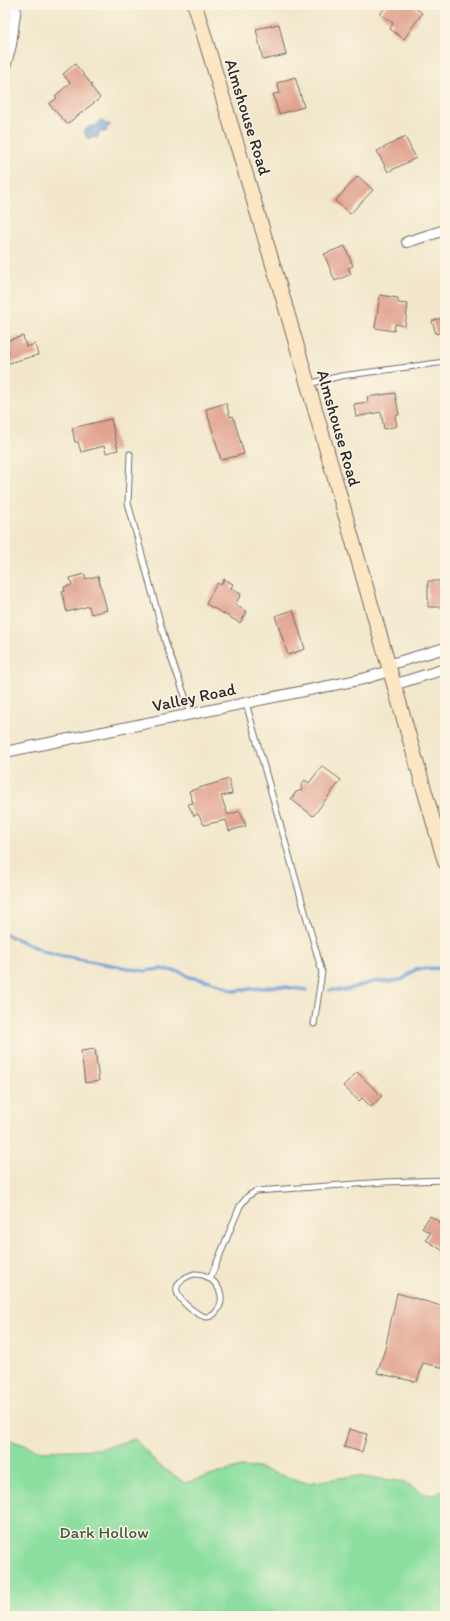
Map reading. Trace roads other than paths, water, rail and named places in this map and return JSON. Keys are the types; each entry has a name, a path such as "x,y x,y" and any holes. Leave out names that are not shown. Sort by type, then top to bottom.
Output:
{"main road":[{"name":"Almshouse Road","path":"195,5 307,384 445,862"}],"street":[{"path":"5,67 12,40 16,5"},
{"path":"407,242 445,230"},
{"name":"Valley Road","path":"5,752 363,679 388,668 445,648"},
{"path":"393,685 445,669"}],"lane":[{"path":"307,384 341,376 445,362"},
{"path":"130,454 128,503 166,644 186,696 190,714"},
{"path":"246,703 322,972 314,1024"},
{"path":"210,1279 240,1206 248,1196 256,1191 370,1183 445,1180"},
{"path":"199,1274 210,1279 218,1287 221,1298 218,1309 214,1314 206,1317 197,1314 181,1301 177,1292 181,1280 187,1276 199,1274"}],"water":[{"path":"100,120 106,124 110,124 110,126 107,128 106,132 100,132 97,138 93,137 88,139 85,135 85,130 91,126 96,126"}],"waterway":[{"path":"5,934 46,952 61,956 144,971 161,969 181,972 189,977 210,981 234,991 278,986 306,990"},
{"path":"330,990 345,990 377,981 391,982 403,979 416,969 445,968"}],"park label":[{"name":"Dark Hollow","path":"104,1532"}]}
